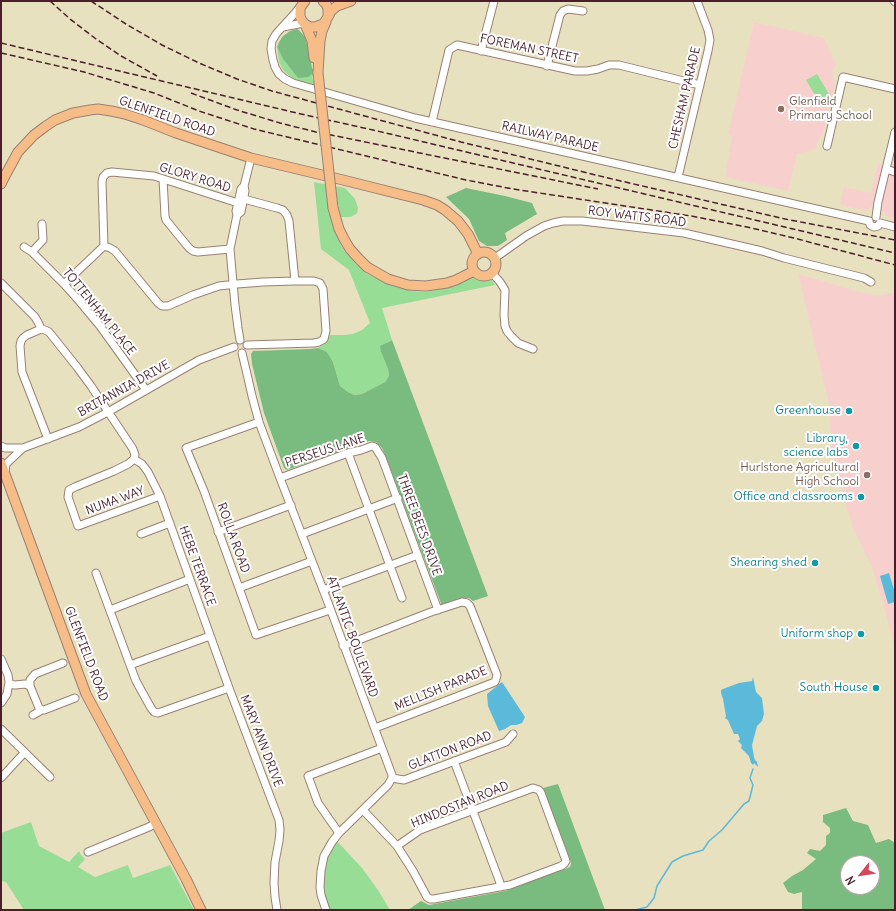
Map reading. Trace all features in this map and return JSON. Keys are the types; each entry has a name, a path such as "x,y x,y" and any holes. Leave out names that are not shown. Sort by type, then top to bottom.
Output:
{"main road":[{"path":"305,24 310,27 315,27 323,24 327,19 328,8 323,1"},
{"path":"351,1 336,6 327,19 320,41 318,72 333,208 339,229 350,249 358,258 367,267 388,279 408,285 426,286 451,281 474,272"},
{"path":"303,3 299,14 312,41 318,72"},
{"name":"GLENFIELD ROAD","path":"1,184 18,152 34,135 46,126 63,117 73,113 98,109 125,114 251,158 393,192 437,205 452,216 463,227 478,254"},
{"path":"487,252 495,258 496,267 488,276 484,277 474,272 472,261 478,254 487,252"},
{"name":"GLENFIELD ROAD","path":"1,463 86,694 191,887 201,910"},
{"name":"GLENFIELD ROAD","path":"191,887 208,910"}],"street":[{"path":"481,51 494,1"},
{"name":"CHESHAM PARADE","path":"678,177 710,40 708,30 697,1"},
{"name":"RAILWAY PARADE","path":"303,3 276,34 272,42 271,54 275,67 279,74 293,83 432,122 869,221 871,217 878,220"},
{"path":"547,66 560,15 563,11 568,9 583,11"},
{"path":"282,28 305,24"},
{"name":"FOREMAN STREET","path":"432,122 449,50 457,45 575,71 587,71 609,65 619,65 700,85"},
{"path":"827,146 843,77 895,89"},
{"path":"895,132 886,169 878,220 895,227"},
{"path":"240,340 230,250 237,214 236,211 246,191 244,186 251,158"},
{"path":"886,169 895,172"},
{"name":"GLORY ROAD","path":"104,246 103,178 107,173 112,172 154,176 241,201 283,210 289,221 295,281"},
{"path":"163,179 164,216 189,248 198,252 230,250"},
{"name":"ROY WATTS ROAD","path":"495,258 526,236 544,226 553,223 572,221 684,233 762,251 864,278 871,282"},
{"path":"32,252 42,240 42,224"},
{"path":"64,284 104,246 115,251 162,306 168,306 219,286 258,282 318,281 320,283 322,286 326,331 324,339 314,343 248,345 245,341 240,340"},
{"name":"TOTTENHAM PLACE","path":"24,247 32,252 64,284 100,326 146,390"},
{"path":"492,273 505,290 504,321 508,331 518,343 534,349"},
{"path":"1,283 35,317 41,329"},
{"path":"48,439 22,372 20,346 23,338 41,329 49,332 91,386 133,449 134,459"},
{"path":"240,340 236,342 234,347 237,352 242,353 246,350 248,345"},
{"name":"BRITANNIA DRIVE","path":"1,446 5,448 23,448 79,427 199,360 234,347"},
{"name":"ATLANTIC BOULEVARD","path":"242,353 259,422 392,778"},
{"name":"ROLLA ROAD","path":"259,422 186,448 204,491 256,636 330,610"},
{"name":"PERSEUS LANE","path":"280,478 348,453 372,446 377,450"},
{"name":"BRITANNIA DRIVE","path":"5,474 6,464 23,448"},
{"name":"THREE BEES DRIVE","path":"377,450 382,458 398,498 438,610"},
{"path":"348,453 402,598"},
{"name":"HEBE TERRACE","path":"134,459 142,464 148,472 160,496 229,688"},
{"name":"NUMA WAY","path":"134,459 114,472 69,490 68,497 78,526 160,496"},
{"path":"302,534 398,498"},
{"path":"218,532 291,505"},
{"path":"141,534 170,523"},
{"path":"323,590 418,555"},
{"path":"239,588 312,562"},
{"name":"MARY ANN DRIVE","path":"96,573 136,681 154,712 158,713 229,688 279,820 280,830 275,862 274,883 277,910"},
{"path":"110,610 190,579"},
{"name":"MELLISH PARADE","path":"343,646 462,602 467,603 470,606 497,675 495,682 374,728"},
{"path":"130,665 210,636"},
{"path":"1,659 8,675 9,684 7,694 1,703"},
{"path":"42,710 39,708 30,686 30,680 35,674 63,663"},
{"path":"9,684 25,684 30,686"},
{"path":"33,715 42,710 75,698"},
{"path":"1,729 50,777"},
{"name":"GLATTON ROAD","path":"392,778 404,780 506,742 513,734"},
{"path":"339,833 318,803 308,776 382,748"},
{"path":"1,778 24,753"},
{"path":"363,810 397,846 427,897 430,899 501,887 454,761"},
{"path":"326,910 320,887 322,864 328,849 339,833 388,785 392,778"},
{"name":"HINDOSTAN ROAD","path":"397,846 420,830 533,788 539,790 542,793 566,861 561,866 501,887"},
{"path":"88,852 156,824"}],"shaded area":[{"name":"Glenfield Primary School","path":"754,22 824,38 836,65 832,72 835,85 823,134 817,142 816,149 797,154 788,191 725,177 732,136 728,135"},
{"path":"878,164 895,168 895,218 886,216 883,211 870,207 867,211 840,205 844,187 871,193"},
{"name":"Hurlstone Agricultural High School","path":"798,274 868,294 882,295 895,292 895,650 872,568 852,526 831,445 830,408"}],"green space":[{"path":"297,29 305,37 314,72 308,77 298,78 283,59 277,47 283,36 290,31"},
{"path":"277,47 283,59 298,78 314,72 312,78 315,86 292,78 283,70 279,62"},
{"path":"817,74 830,96 819,102 806,80"},
{"path":"314,182 345,188 355,199 358,208 357,213 351,217 339,217 339,205 327,203 336,235 343,249 367,274 396,287 412,291 427,292 474,277 491,279 495,285 382,308 392,340 384,344 381,352 388,369 389,376 385,382 362,394 354,395 340,386 333,362 327,352 318,348 322,345 327,335 353,334 362,330 370,323 349,270 321,249"},
{"path":"466,188 532,203 537,214 505,233 507,240 498,246 487,246 479,241 469,219 446,197"},
{"path":"392,340 488,596 473,601 469,598 464,598 442,606 386,457 382,448 376,442 369,441 287,470 284,468 264,413 252,364 251,354 253,351 318,348 327,352 333,362 340,386 354,395 362,394 385,382 389,376 380,346"},
{"path":"558,784 605,910 408,910 421,901 429,905 505,891 570,867 571,862 543,788"},
{"path":"846,808 853,821 868,825 876,843 889,839 895,843 895,910 802,910 802,892 794,894 788,892 783,883 803,870 816,859 807,853 810,849 820,851 826,845 826,836 830,833 830,828 823,822 823,815"},
{"path":"31,822 39,846 69,862 79,851 85,859 78,867 95,877 128,865 133,878 170,865 194,910 24,910 6,882 1,881 1,833"},
{"path":"336,840 362,868 390,910 330,910 323,889 324,865"}],"water":[{"path":"889,573 895,593 895,602 888,604 880,576"},
{"path":"753,677 756,692 762,698 764,714 762,721 757,726 752,745 754,757 758,767 754,763 753,765 751,763 749,756 741,748 742,745 738,741 740,739 738,734 734,734 728,720 725,718 726,716 721,693 721,690 723,689 739,683 752,681"},
{"path":"502,682 525,717 522,723 511,725 499,731 488,706 487,694"}],"waterway":[{"path":"635,910 647,907 654,898 657,886 672,862 683,856 703,850 709,841 722,830 744,804 749,801 753,785 750,778 753,769"}],"railway":[{"path":"50,1 96,39 121,56 157,76"},
{"path":"91,1 162,45 237,79 272,91 461,142 608,178 785,219 895,240"},
{"path":"1,43 895,253"},
{"path":"1,53 84,72 154,93 199,111 254,129 466,180 513,189 691,216 747,227 895,265"},
{"path":"191,93 237,110 316,132 598,189"}],"place":[{"name":"Glenfield Primary School","path":"781,109"},
{"name":"Greenhouse","path":"849,411"},
{"name":"Library, science labs","path":"856,446"},
{"name":"Hurlstone Agricultural High School","path":"867,475"},
{"name":"Office and classrooms","path":"861,497"},
{"name":"Shearing shed","path":"815,563"},
{"name":"Uniform shop","path":"861,634"},
{"name":"South House","path":"876,688"}]}
